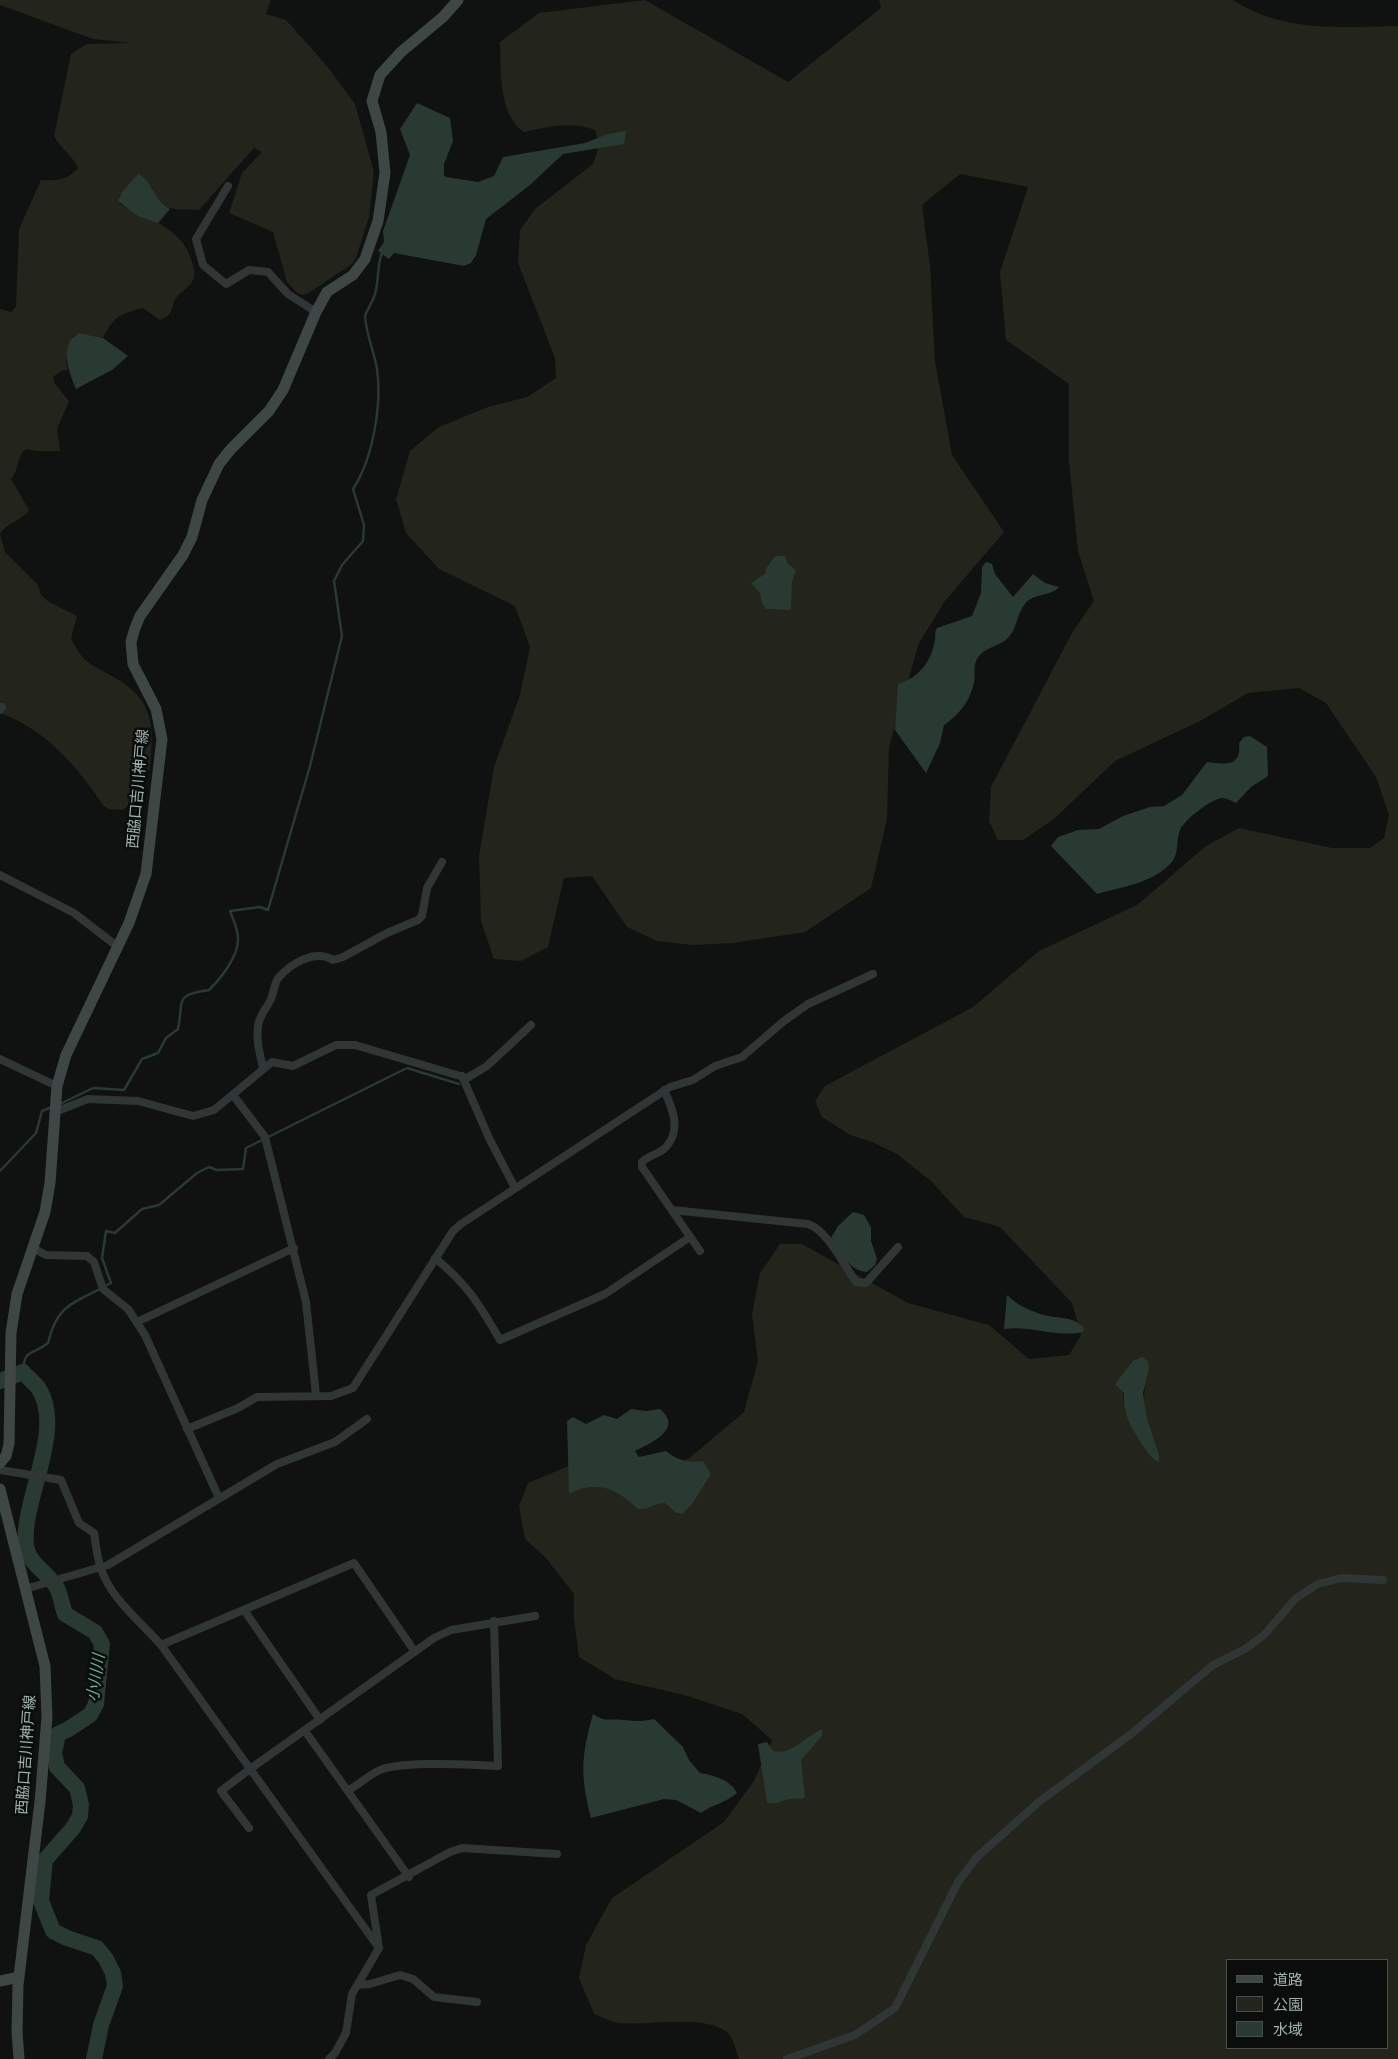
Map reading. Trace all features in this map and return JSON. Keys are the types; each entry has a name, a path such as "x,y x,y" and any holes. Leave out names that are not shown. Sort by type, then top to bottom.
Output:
{"main road":[{"name":"西脇口吉川神戸線","path":"0,1462 6,1456 9,1444 11,1333 16,1294 45,1212 50,1183 56,1092 66,1055 129,923 146,874 162,738 156,709 133,664 131,642 135,628 140,616 183,555 192,537 202,500 220,464 230,450 269,411 283,390 316,312 327,292 353,275 365,259 378,221 385,173 382,132 372,101 380,75 401,52 443,17 458,0"},
{"name":"西脇口吉川神戸線","path":"0,1490 45,1666 47,1716 40,1802 19,1977 17,2032 19,2059"},
{"path":"0,1981 19,1977"}],"street":[{"path":"228,186 196,239 203,265 226,284 249,270 268,272 288,294 316,312"},
{"path":"263,1068 258,1046 258,1025 271,999 278,978 304,959 325,955 333,960 343,957 418,920 422,916 430,878 442,862"},
{"path":"0,875 74,913 118,946"},
{"path":"187,1429 238,1408 257,1397 331,1396 353,1388 453,1231 664,1090 692,1080 715,1066 742,1057 784,1021 808,1004 873,974"},
{"path":"55,1112 88,1099 138,1101 194,1116 214,1110 272,1062 293,1066 336,1046 355,1045 462,1076 473,1076 487,1066 531,1025"},
{"path":"0,1060 56,1092"},
{"path":"462,1076 489,1138 515,1188"},
{"path":"664,1090 674,1111 675,1121 671,1139 664,1149 646,1158 642,1167 700,1251"},
{"path":"233,1095 265,1137 306,1302 316,1395"},
{"path":"672,1210 808,1224 817,1227 825,1235 856,1282 861,1284 866,1283 898,1247"},
{"path":"435,1258 458,1277 470,1292 500,1340 605,1294 690,1237"},
{"path":"33,1248 46,1255 87,1256 94,1262 103,1290 120,1300 145,1335 219,1498"},
{"path":"137,1322 294,1248"},
{"path":"25,1589 40,1583 100,1569 277,1464 335,1442 367,1418"},
{"path":"0,1470 61,1480 79,1523 94,1534 100,1569 126,1610 161,1645 379,1948"},
{"path":"161,1645 354,1563 415,1652"},
{"path":"787,2059 855,2035 895,2008 958,1882 977,1857 1040,1801 1131,1734 1213,1665 1246,1649 1264,1635 1296,1598 1318,1584 1341,1578 1382,1580"},
{"path":"244,1610 320,1720"},
{"path":"250,1828 221,1791 250,1769 434,1638 451,1630 494,1621 535,1616"},
{"path":"349,1790 379,1771 388,1768 434,1764 498,1766 494,1621"},
{"path":"305,1731 349,1790 408,1876"},
{"path":"329,2059 335,2053 346,2033 352,1994 379,1948 371,1895 450,1852 462,1848 557,1854"},
{"path":"358,1985 370,1984 400,1975 413,1979 434,1997 477,2002"}],"green space":[{"path":"0,0 271,0 266,14 286,20 327,66 355,104 374,172 369,217 356,258 352,264 303,295 297,293 287,282 273,232 229,213 242,173 262,152 254,148 199,210 169,208 155,195 151,186 119,197 120,204 164,226 181,241 188,250 194,278 190,285 177,297 170,313 165,318 160,320 143,308 123,314 114,320 103,338 79,333 73,336 66,360 68,370 61,371 53,377 55,384 69,401 57,429 60,451 26,449 23,452 11,479 29,510 6,527 0,534 0,309 11,312 16,307 19,229 41,180 61,179 70,175 78,168 74,160 54,136 71,54 87,44 132,43 93,39 0,5"},
{"path":"645,0 788,82 881,8 879,0 1233,0 1252,11 1292,23 1334,27 1398,26 1398,2059 739,2059 729,2034 707,2024 693,2022 620,2023 594,2014 579,1978 586,1945 612,1898 724,1822 754,1781 772,1740 742,1714 684,1695 615,1679 579,1657 574,1619 574,1594 546,1558 525,1539 519,1506 528,1483 574,1464 648,1469 688,1459 744,1412 758,1361 752,1314 760,1273 780,1244 802,1244 908,1303 989,1325 1029,1359 1069,1355 1081,1335 1072,1303 1000,1227 964,1217 931,1181 897,1154 872,1142 850,1135 822,1117 815,1101 825,1086 973,1007 1039,951 1137,905 1206,846 1239,828 1332,848 1370,848 1384,838 1389,815 1376,777 1326,703 1299,688 1248,693 1200,721 1115,761 1054,819 1023,840 998,840 989,821 991,787 1073,631 1094,601 1078,551 1069,462 1069,384 1006,340 1000,272 1028,187 960,174 922,205 930,266 935,361 952,455 1004,532 945,601 919,643 889,747 887,819 871,888 805,932 733,943 693,945 657,941 627,927 592,876 564,878 548,947 521,961 494,959 481,921 479,856 494,767 520,695 530,647 515,606 439,569 406,533 396,499 410,451 439,427 488,407 527,397 556,378 555,358 518,263 520,230 535,209 593,164 599,146 595,130 586,127 568,125 524,132 516,124 509,114 505,103 501,78 500,42 539,13","holes":["1149,1369 1146,1380 1145,1412 1147,1423 1159,1455 1156,1462 1127,1417 1123,1403 1123,1390"]},
{"path":"0,534 5,552 38,585 41,595 49,602 77,616 71,638 81,655 91,664 131,688 145,707 151,728 150,766 139,790 131,803 123,810 108,809 59,750 31,729 0,713"}],"water":[{"path":"417,103 450,118 453,141 444,164 444,175 446,177 478,182 494,176 503,157 585,143 608,134 626,131 624,144 563,154 530,185 486,219 476,255 471,263 464,266 394,253 389,259 378,251 384,242 383,231 410,155 400,129"},
{"path":"138,174 147,181 160,201 170,209 158,223 138,216 118,201 122,192"},
{"path":"79,333 103,338 128,356 112,370 76,389 68,367 67,351 73,338"},
{"path":"775,556 785,556 787,563 796,570 792,581 791,610 766,609 762,603 760,593 751,583 765,574 767,567"},
{"path":"986,562 992,564 995,574 1013,597 1033,574 1045,583 1059,587 1028,601 1022,608 1008,638 979,656 976,662 974,682 970,695 955,717 944,725 940,743 926,773 895,730 898,684 912,678 928,661 937,628 972,616 981,593 982,567"},
{"path":"1250,736 1267,747 1268,776 1251,787 1236,803 1224,798 1217,799 1192,816 1180,830 1174,860 1164,870 1146,880 1097,894 1051,846 1058,837 1078,830 1099,829 1123,816 1150,807 1164,806 1182,795 1207,762 1230,763 1235,761 1238,757 1239,743 1244,737"},
{"path":"853,1212 864,1215 871,1227 871,1241 877,1259 875,1265 867,1272 861,1271 850,1264 831,1238 838,1226"},
{"path":"1007,1295 1019,1305 1034,1312 1076,1321 1084,1328 1083,1332 1063,1334 1014,1328 1004,1329"},
{"path":"1142,1357 1148,1361 1149,1369 1143,1393 1147,1419 1159,1455 1159,1462 1151,1456 1136,1435 1126,1414 1124,1393 1115,1384 1133,1361"},
{"path":"631,1409 646,1411 660,1409 666,1416 668,1423 667,1429 662,1434 649,1444 635,1451 639,1457 666,1451 683,1460 692,1462 703,1461 711,1474 692,1504 682,1514 675,1512 665,1503 638,1509 622,1496 606,1488 589,1487 569,1494 567,1421 573,1417 586,1424 604,1415 617,1419"},
{"path":"593,1714 608,1720 645,1721 654,1719 683,1747 689,1760 700,1773 726,1781 737,1793 701,1813 676,1800 664,1799 591,1818 585,1790 583,1766 586,1742"},
{"path":"822,1729 822,1736 801,1760 805,1797 802,1799 796,1798 776,1803 767,1803 758,1744 767,1742 773,1751 786,1751"}],"waterway":[{"path":"60,1104 93,1088 124,1090 142,1059 158,1053 166,1038 178,1029 181,1005 185,997 209,990 228,966 238,945 236,928 230,911 260,907 268,910 310,766 342,636 334,581 342,565 363,541 364,525 353,489 366,463 377,414 377,369 365,316 375,293 383,250"},
{"path":"105,1286 111,1283 102,1258 106,1231 115,1233 142,1209 159,1205 197,1173 209,1167 217,1170 243,1169 246,1148 407,1068 459,1084"},
{"path":"0,1171 36,1133 42,1111 52,1107"},
{"path":"23,1372 27,1356 48,1343 51,1331 60,1314 72,1303 100,1289"},
{"name":"小川川","path":"0,1381 23,1372 39,1389 46,1406 45,1445 26,1528 28,1553 35,1564 57,1588 65,1614 95,1632 102,1644 96,1704 90,1715 58,1734 54,1753 57,1767 77,1788 81,1805 80,1816 73,1828 45,1860 41,1901 53,1931 97,1948 106,1959 113,1973 115,1986 101,2025 94,2059"}]}
